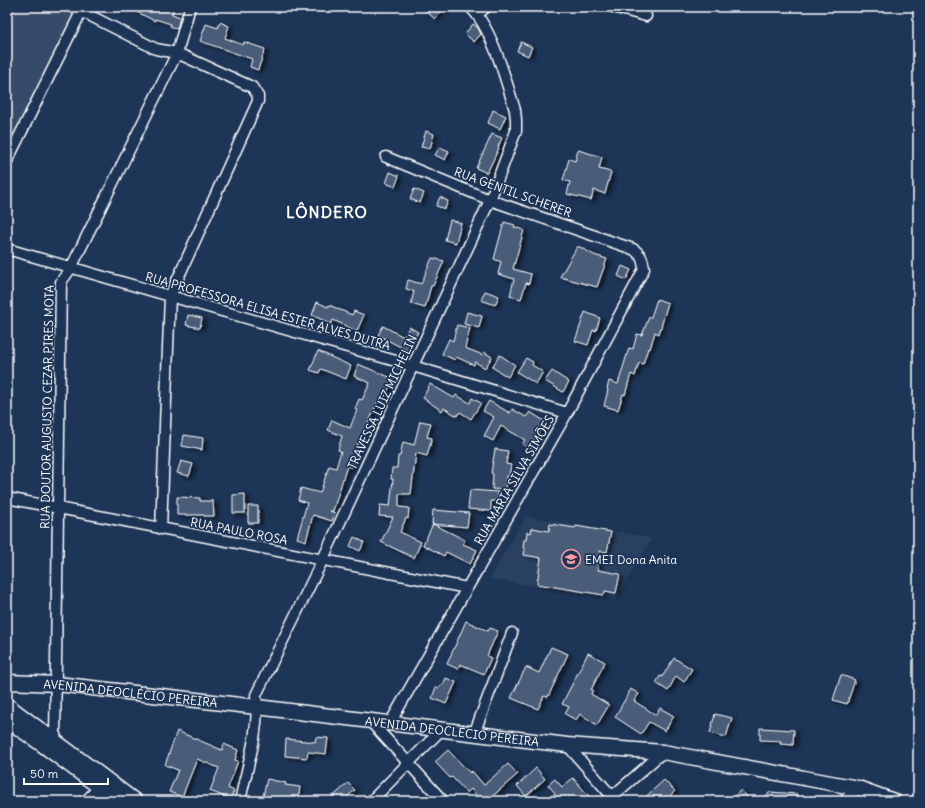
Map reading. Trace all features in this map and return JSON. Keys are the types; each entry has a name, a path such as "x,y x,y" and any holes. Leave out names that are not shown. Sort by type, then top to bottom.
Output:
{"street":[{"name":"RUA DOUTOR AUGUSTO CEZAR PIRES MOTA","path":"55,740 61,282 72,268 177,54 190,7"},
{"path":"470,7 482,11"},
{"path":"613,7 646,16"},
{"path":"7,161 77,9 156,49 177,54 252,87 258,96 258,101 170,296 160,529"},
{"name":"TRAVESSA LUIZ MICHELIN","path":"240,801 252,752 258,707 256,695 322,560 490,200 516,130 515,110 482,11"},
{"name":"RUA GENTIL SCHERER","path":"386,157 490,200 633,249"},
{"name":"RUA PROFESSORA ELISA ESTER ALVES DUTRA","path":"7,249 413,366 567,413"},
{"name":"RUA MARIA SILVA SIMÕES","path":"390,723 567,413 644,269 643,260 639,253 633,249"},
{"name":"RUA PAULO ROSA","path":"7,498 467,588"},
{"path":"474,734 512,633"},
{"name":"AVENIDA DEOCLÉCIO PEREIRA","path":"7,682 56,684 567,745 663,752 858,788 894,801"},
{"path":"7,705 55,740 103,784 118,801"},
{"path":"7,720 103,784 135,801"},
{"path":"370,721 443,801"},
{"path":"371,801 441,730"},
{"path":"567,745 611,799 663,752"},
{"path":"86,801 103,784"},
{"path":"844,801 858,788"}],"shaded area":[{"path":"12,7 60,7 74,15 7,150 7,17"},
{"name":"EMEI Dona Anita","path":"526,516 652,538 616,599 489,579"}],"building":[{"path":"127,7 174,7 172,14 180,17 177,29 170,26 171,24 155,19 155,21"},
{"path":"421,7 445,7 435,19"},
{"path":"220,22 229,26 225,38 243,45 244,42 265,49 258,70 250,67 252,59 200,41 206,24 218,28"},
{"path":"473,24 478,28 481,34 474,42 465,34"},
{"path":"521,42 532,47 528,56 517,51"},
{"path":"493,110 506,116 500,129 488,123"},
{"path":"426,131 434,134 430,149 421,147"},
{"path":"492,134 502,138 487,173 476,168"},
{"path":"440,147 449,151 445,160 435,155"},
{"path":"578,150 602,157 599,169 611,172 605,194 594,190 591,200 567,194 570,182 563,180 569,159 575,161"},
{"path":"390,172 399,176 395,187 386,183"},
{"path":"414,189 424,193 420,203 410,199"},
{"path":"440,197 448,201 445,209 436,206"},
{"path":"450,220 461,223 456,243 445,240"},
{"path":"504,222 515,225 514,227 524,230 513,269 531,274 529,284 526,283 521,299 510,296 514,279 498,274 501,262 494,259"},
{"path":"577,247 607,259 597,287 560,277"},
{"path":"432,258 444,261 433,286 431,286 425,308 411,304 414,291 406,289 408,280 421,284"},
{"path":"622,266 631,270 626,280 618,276"},
{"path":"485,291 499,296 495,305 481,300"},
{"path":"657,299 668,303 659,334 655,332 650,349 648,348 643,364 639,363 635,376 631,374 625,395 623,394 618,410 604,406 609,381 618,384 629,348 633,349 637,334 642,335 649,317 651,317"},
{"path":"317,302 328,307 329,305 352,315 354,311 364,315 357,331 333,320 331,324 312,315"},
{"path":"467,312 482,316 479,328 464,324"},
{"path":"585,312 600,318 596,331 593,330 588,345 575,341"},
{"path":"188,315 202,318 200,328 186,325"},
{"path":"457,325 470,328 465,348 483,355 484,352 492,357 485,368 475,362 474,365 456,357 455,360 442,354 449,339 453,341"},
{"path":"383,326 404,337 409,327 418,332 408,351 378,335"},
{"path":"318,351 351,366 346,379 321,369 319,373 310,370"},
{"path":"500,355 515,365 508,377 492,367"},
{"path":"526,358 533,362 532,365 543,372 536,384 517,372"},
{"path":"358,364 394,379 382,402 378,401 361,444 358,443 352,468 347,466 333,511 330,511 335,513 332,521 313,515 306,541 297,538 307,503 298,500 301,488 320,493 329,466 336,468 341,451 338,450 342,436 328,430 332,420 350,428 357,410 355,409 359,399 362,400 370,383 354,376"},
{"path":"552,371 569,382 563,392 545,381"},
{"path":"430,384 454,398 456,395 470,403 472,398 481,403 471,419 460,412 457,416 444,408 442,411 423,398"},
{"path":"489,401 510,413 512,409 526,417 530,412 546,422 534,440 537,441 532,450 522,444 525,440 501,426 493,441 484,436 494,417 483,411"},
{"path":"420,421 431,423 427,437 432,438 427,456 416,453 411,494 399,494 399,507 409,508 408,519 406,518 400,532 421,542 414,558 381,542 393,517 379,516 380,505 390,506 393,479 391,479 392,468 397,468 398,456 400,456 403,442 414,445"},
{"path":"184,435 203,438 202,450 182,446"},
{"path":"495,449 508,451 506,464 511,465 509,476 507,476 506,490 492,489 493,474 491,473"},
{"path":"181,461 193,464 189,476 177,473"},
{"path":"470,490 498,492 497,501 491,501 491,511 468,509"},
{"path":"245,494 245,513 233,513 233,495"},
{"path":"177,497 200,498 200,501 213,501 214,516 177,515"},
{"path":"248,506 258,506 258,523 248,523"},
{"path":"433,510 469,513 467,527 432,524"},
{"path":"433,524 465,540 463,544 477,550 470,564 446,552 444,556 423,545"},
{"path":"550,524 575,528 576,526 611,532 607,552 600,551 598,570 620,574 616,593 605,591 604,595 537,584 541,558 524,555 524,540 526,540 527,532 531,533 532,528 549,531"},
{"path":"354,537 364,542 360,551 350,546"},
{"path":"466,621 488,631 490,628 498,631 487,656 491,658 484,674 460,664 458,669 447,664"},
{"path":"551,647 568,654 548,697 544,696 538,709 511,698 526,667 539,673"},
{"path":"588,653 605,662 591,690 593,690 591,694 609,705 597,725 580,714 576,720 565,714 569,707 562,704"},
{"path":"674,658 692,669 684,682 676,676 668,691 656,683 660,676 662,677"},
{"path":"841,675 855,680 847,704 833,700"},
{"path":"446,678 456,682 446,704 432,698 436,687 439,688 443,685"},
{"path":"631,689 639,694 634,701 656,715 660,708 674,716 665,731 649,722 641,734 615,717"},
{"path":"715,714 732,718 726,737 710,733"},
{"path":"760,728 794,730 793,745 780,744 781,741 760,740"},
{"path":"177,731 222,750 224,744 238,750 235,760 238,761 228,788 234,791 230,799 210,791 219,768 197,759 182,797 169,792 178,770 165,765"},
{"path":"316,737 328,738 326,754 308,752 307,758 285,756 286,739 315,742"},
{"path":"448,750 470,773 472,771 484,785 508,764 518,774 487,801 481,801 471,789 467,793 435,762"},
{"path":"536,768 545,779 526,796 517,786"},
{"path":"573,778 589,796 583,801 547,801 555,793 548,785 555,779 562,787"},
{"path":"267,779 286,783 285,785 300,787 298,801 285,799 285,801 262,801"},
{"path":"664,780 675,791 665,801 641,801"},
{"path":"348,783 355,790 342,801 328,801"},
{"path":"741,790 751,801 729,801"},
{"path":"770,792 797,794 797,801 760,801"}],"place":[{"name":"EMEI Dona Anita","path":"571,559"}],"district":[{"name":"LÔNDERO","path":"327,212"}]}
